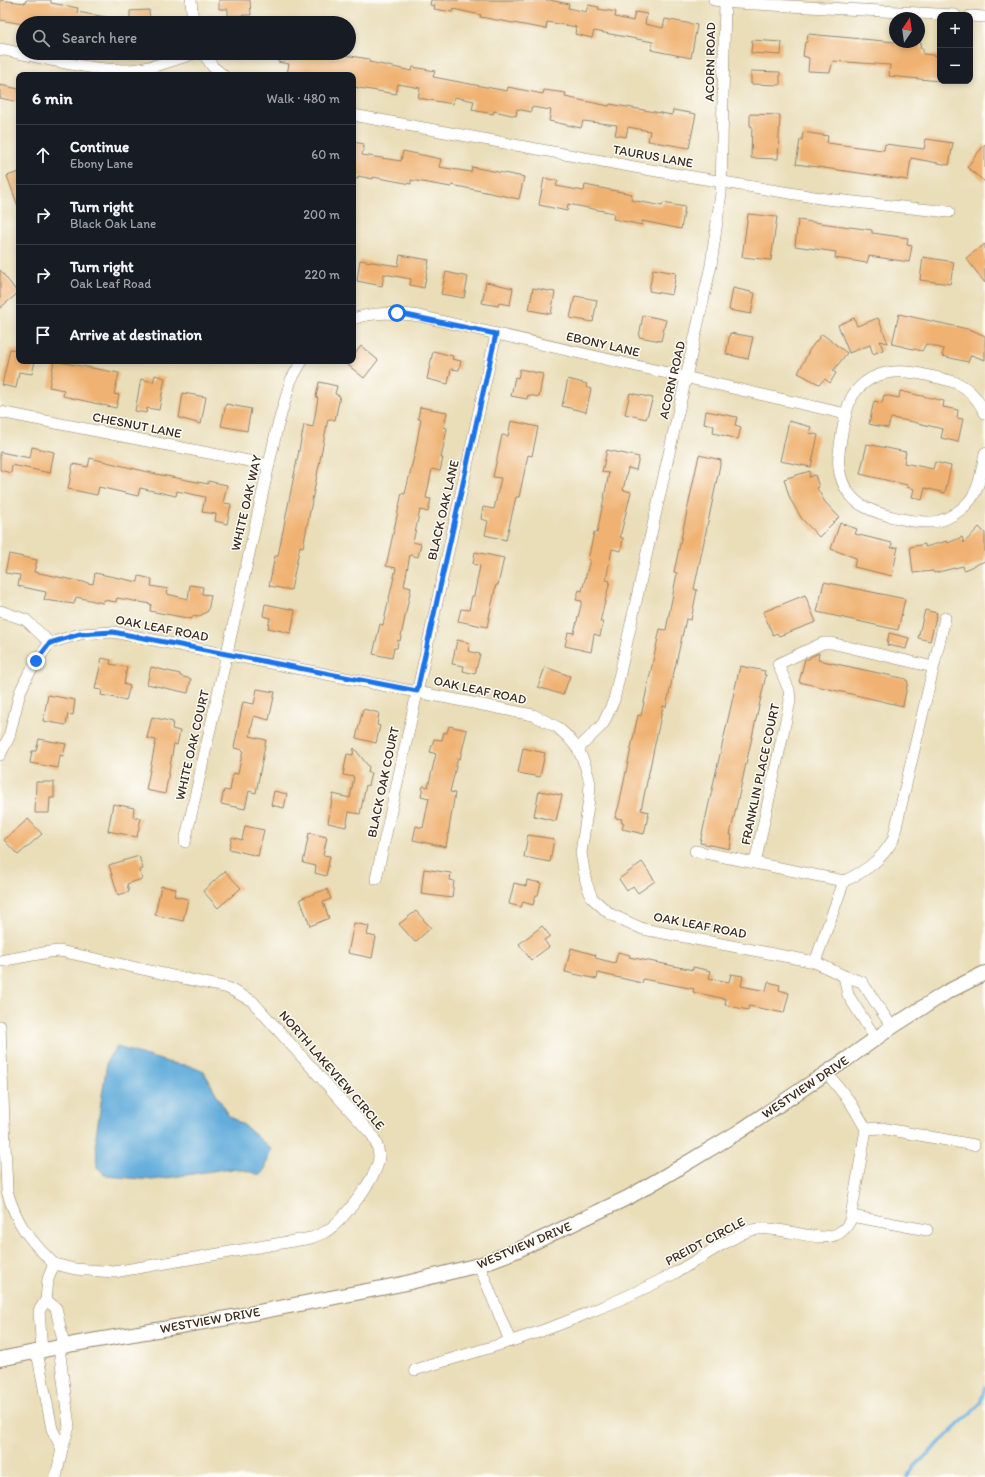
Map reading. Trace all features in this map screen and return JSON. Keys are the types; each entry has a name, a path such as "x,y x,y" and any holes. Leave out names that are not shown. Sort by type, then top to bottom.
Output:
{"street":[{"path":"191,0 192,16"},
{"path":"714,0 937,14"},
{"name":"ACORN ROAD","path":"578,749 603,724 614,700 711,265 722,182 725,1"},
{"path":"973,16 985,17"},
{"path":"0,49 16,52"},
{"path":"59,60 91,66 120,69 156,66 174,60"},
{"path":"208,60 219,72"},
{"name":"TAURUS LANE","path":"356,116 722,182 826,199 949,212"},
{"name":"EBONY LANE","path":"356,318 375,314 397,313 496,334 846,414"},
{"name":"BLACK OAK LANE","path":"417,691 496,334"},
{"name":"WHITE OAK WAY","path":"227,655 286,394 291,380 300,364"},
{"path":"985,413 980,402 960,384 901,370 886,372 874,377 863,384 853,395 846,414 839,452 840,477 846,489 864,507 883,514 926,522 939,521 951,516 971,499 979,482 985,453"},
{"name":"CHESNUT LANE","path":"0,412 269,465"},
{"path":"0,611 26,620 50,643 25,680 20,692 9,737 0,755"},
{"path":"816,962 844,880 860,874 874,864 885,853 893,840 945,618"},
{"name":"OAK LEAF ROAD","path":"50,643 80,634 113,632 534,715 556,727 578,749 590,783 590,799 581,853 586,882 592,898 610,914 643,929 816,962 844,976 862,982 892,1027"},
{"name":"FRANKLIN PLACE COURT","path":"755,863 790,701 789,690 778,664 823,644 831,643 933,667"},
{"name":"WHITE OAK COURT","path":"185,842 227,655"},
{"name":"BLACK OAK COURT","path":"376,879 417,691"},
{"name":"FRANKLIN PLACE COURT","path":"696,851 844,880"},
{"name":"NORTH LAKEVIEW CIRCLE","path":"0,961 60,951 228,988 240,993 252,1001 373,1136 377,1145 379,1157 371,1179 341,1218 326,1232 311,1238 114,1272 75,1269 54,1264"},
{"name":"WESTVIEW DRIVE","path":"0,1359 402,1284 480,1265 518,1250 629,1197 740,1131 827,1073 892,1027 947,992 985,973"},
{"path":"844,976 848,995 876,1038"},
{"path":"0,1026 6,1191 12,1209 21,1226 32,1242 54,1264 48,1279 46,1300 39,1311 39,1352 52,1429 62,1449"},
{"path":"827,1073 851,1103 866,1129 881,1128 974,1146"},
{"name":"PREIDT CIRCLE","path":"414,1370 510,1341 590,1312 672,1275 747,1232 762,1227 780,1229 813,1238 828,1237 842,1231 850,1221 866,1129"},
{"path":"851,1216 927,1230"},
{"path":"480,1265 510,1341"},
{"path":"46,1300 56,1308 62,1347 69,1427 62,1449 56,1477"}],"water":[{"path":"117,1047 171,1063 190,1066 204,1072 228,1115 245,1126 271,1149 265,1169 260,1175 244,1170 225,1169 153,1180 107,1176 97,1167 96,1136 107,1062"}],"building":[{"path":"0,0 25,3 26,0 51,0 51,3 78,8 77,12 100,16 16,16 16,23 0,20"},
{"path":"219,0 250,0 251,15 228,16 228,9 219,9"},
{"path":"431,0 550,0 569,4 568,8 586,12 588,5 599,7 598,9 616,12 615,17 633,21 635,12 647,14 645,24 663,28 665,19 697,25 691,58 651,50 653,42 594,31 592,38 575,34 576,27 547,22 546,29 480,17 481,15 453,9 452,12 434,9 435,6 430,5"},
{"path":"149,10 149,16 130,16 130,11"},
{"path":"808,34 889,41 889,48 920,48 923,49 923,54 937,56 937,81 889,76 890,65 833,61 830,72 808,71 809,58 803,56 805,42 807,42"},
{"path":"752,40 782,42 781,55 751,53"},
{"path":"356,57 369,59 369,62 412,71 413,67 435,71 433,77 507,91 508,87 543,94 544,90 566,93 565,97 609,106 610,104 672,115 673,110 696,114 689,148 648,141 650,131 628,127 626,137 615,135 617,125 583,121 581,128 549,121 551,110 531,107 531,112 517,109 516,116 494,111 493,114 472,110 474,101 454,97 453,104 418,98 420,88 398,84 396,94 356,87 356,72 287,72 289,64 278,62 278,60 356,60"},
{"path":"751,71 780,72 780,85 751,84"},
{"path":"0,85 16,88 16,101 0,98"},
{"path":"750,114 780,115 778,159 751,158 752,126 750,126"},
{"path":"803,132 828,136 827,143 882,150 884,150 885,144 924,149 926,139 953,143 949,165 911,158 908,180 796,164 800,140 802,140"},
{"path":"356,143 364,144 362,155 401,161 403,151 441,159 439,167 471,172 472,167 524,177 519,199 452,185 451,187 411,180 411,184 373,177 373,179 358,176 358,179 356,179"},
{"path":"985,144 985,182 967,167"},
{"path":"16,173 16,201 7,176"},
{"path":"544,178 558,181 556,186 584,191 585,185 632,194 631,200 662,206 663,203 685,207 681,229 642,221 642,225 613,219 614,213 568,204 567,211 539,205"},
{"path":"748,214 777,217 771,260 742,257"},
{"path":"798,220 872,230 872,233 908,238 907,245 912,246 909,262 869,256 867,263 835,258 836,252 795,246"},
{"path":"985,244 985,283 966,258"},
{"path":"400,255 429,260 424,288 410,285 411,279 384,274 382,286 357,281 360,260 398,266"},
{"path":"923,257 954,262 950,284 920,280"},
{"path":"653,269 676,273 672,295 649,291"},
{"path":"0,270 16,290 16,295 0,308"},
{"path":"446,272 468,277 464,298 441,294"},
{"path":"486,282 513,288 510,305 499,303 498,306 482,303"},
{"path":"533,288 555,292 551,314 529,310"},
{"path":"733,288 755,293 751,314 729,310"},
{"path":"575,296 597,300 593,322 570,318"},
{"path":"899,314 972,330 985,336 985,360 971,355 968,362 942,356 944,349 926,344 922,351 892,344"},
{"path":"643,315 666,320 661,341 639,337"},
{"path":"854,318 857,326 878,318 888,343 880,341 883,350 873,354 870,345 849,353 838,325"},
{"path":"730,333 753,337 748,359 726,354"},
{"path":"822,334 847,353 833,371 836,373 830,383 825,379 819,384 798,373 810,349"},
{"path":"361,346 378,360 364,378 347,364 356,364 356,352"},
{"path":"10,349 16,350 16,364 34,364 32,374 19,372 16,388 2,385"},
{"path":"433,351 453,356 452,359 461,361 459,370 451,369 448,384 427,379"},
{"path":"53,364 70,364 119,373 114,394 119,395 116,408 63,396 64,390 49,387"},
{"path":"520,369 543,374 539,397 528,395 527,399 511,396 515,377 518,378"},
{"path":"155,375 165,378 159,410 147,408 146,413 135,411 141,379 153,382"},
{"path":"568,379 587,384 586,387 591,389 586,412 562,406"},
{"path":"319,382 337,386 335,394 340,396 335,420 328,419 303,547 300,546 291,590 269,586 275,556 278,556 304,425 313,427"},
{"path":"900,391 944,401 943,407 958,410 957,418 963,419 958,442 941,438 943,429 909,421 891,418 888,428 869,424 874,401 882,403 884,395 899,398"},
{"path":"183,393 206,397 201,424 179,418"},
{"path":"630,393 653,398 646,419 625,414"},
{"path":"226,404 251,409 247,431 221,426"},
{"path":"420,407 447,412 444,427 447,428 440,471 432,469 426,498 431,499 428,512 420,510 413,542 421,544 418,557 410,555 404,586 411,588 400,641 398,640 397,648 394,648 392,658 373,654 380,624 383,625 396,568 386,566 402,493 405,494 415,452 421,419 418,419"},
{"path":"706,411 737,417 735,425 741,427 738,439 713,433 714,426 704,424"},
{"path":"511,421 538,427 532,456 528,455 519,497 516,497 506,540 485,535 488,521 481,519 483,507 494,509 501,478 493,477 502,435 508,436"},
{"path":"789,421 811,427 809,433 818,435 811,467 780,461"},
{"path":"867,444 906,452 904,463 933,469 935,462 951,466 945,493 925,488 922,500 912,497 914,489 907,487 907,485 860,474"},
{"path":"32,447 54,452 50,473 12,465 11,473 0,470 0,452 30,458"},
{"path":"607,450 639,457 636,470 628,468 623,490 631,492 620,537 623,538 621,551 612,549 606,580 610,581 600,622 603,622 600,636 594,634 591,652 565,646 568,632 574,633 582,601 576,600 579,590 582,591 590,560 588,560 594,532 597,533 609,473 602,472"},
{"path":"699,455 721,460 694,589 697,590 691,620 686,619 666,707 663,706 641,810 649,812 644,834 622,829 624,823 621,822 622,819 615,818 638,715 641,716 660,629 666,630 677,573 674,572"},
{"path":"90,458 156,474 208,484 208,481 227,485 223,503 231,504 227,524 215,521 216,514 202,512 205,497 177,491 176,496 140,488 138,496 99,487 97,495 68,489 73,464 88,467"},
{"path":"810,471 809,477 815,475 819,487 817,488 825,502 839,517 819,537 802,519 790,499 784,479"},
{"path":"840,523 857,529 855,534 892,543 891,548 898,547 892,576 854,567 856,558 831,549"},
{"path":"979,527 985,533 985,561 964,570 963,566 934,573 933,571 913,573 910,547 925,544 925,547 947,541 948,543 962,537 964,543"},
{"path":"475,552 504,558 498,585 496,585 487,627 458,621 461,609 469,610 472,596 474,596 480,566 473,564"},
{"path":"9,554 37,560 34,572 93,584 95,573 138,582 139,576 152,579 151,586 168,589 167,594 188,599 190,585 203,587 202,594 211,595 208,611 198,617 192,616 192,619 150,611 151,604 117,598 116,602 104,600 103,603 76,597 74,604 44,600 46,592 18,586 20,575 5,573"},
{"path":"824,582 905,599 898,630 817,612"},
{"path":"805,595 816,622 779,636 777,633 773,635 763,612"},
{"path":"265,604 295,610 291,633 268,628 270,618 263,616"},
{"path":"925,610 937,613 930,641 918,638"},
{"path":"889,633 909,638 906,649 887,645"},
{"path":"457,640 470,643 468,651 480,654 475,674 463,671 464,666 452,664"},
{"path":"819,653 818,660 906,679 906,681 908,681 903,706 799,682 805,659 809,659 810,657"},
{"path":"102,658 111,660 110,664 127,667 124,684 130,686 126,700 101,695 102,690 95,689"},
{"path":"740,666 765,671 764,675 766,675 730,835 732,835 730,849 700,843"},
{"path":"151,667 180,674 180,676 191,679 188,693 147,684"},
{"path":"545,667 570,676 563,695 538,687"},
{"path":"257,689 275,692 269,720 254,716 250,736 266,740 256,793 249,791 245,809 221,804 224,790 230,791 233,773 238,774 243,750 234,748 243,702 254,704"},
{"path":"48,695 75,700 73,715 68,714 66,725 43,721"},
{"path":"363,709 379,713 377,725 380,726 376,743 356,738"},
{"path":"152,717 173,722 172,729 180,731 177,745 174,744 165,794 146,790 156,740 147,738"},
{"path":"449,726 467,730 460,759 458,758 450,792 455,793 446,847 413,840 416,826 423,828 429,798 421,796 423,786 428,787 436,754 430,752 434,739 442,740 444,732 447,733"},
{"path":"39,739 66,744 63,756 60,755 58,768 30,763 32,751 36,751"},
{"path":"354,748 369,767 368,773 371,773 368,786 366,785 360,814 349,812 346,827 328,823 333,794 350,798 354,777 343,775 347,754 353,755"},
{"path":"523,748 545,753 540,777 518,773"},
{"path":"36,782 54,782 54,798 50,798 49,813 35,813"},
{"path":"274,791 287,794 284,808 271,805"},
{"path":"539,791 562,795 556,821 534,816"},
{"path":"113,804 134,808 133,817 141,818 137,837 108,831"},
{"path":"28,819 42,834 18,855 4,840"},
{"path":"245,826 264,830 258,856 229,849 232,837 242,840"},
{"path":"309,833 327,837 323,855 330,856 326,876 315,873 316,866 303,863"},
{"path":"528,835 554,839 550,862 524,857"},
{"path":"139,856 143,869 139,870 142,879 127,884 129,892 118,895 109,865"},
{"path":"642,862 655,881 638,893 633,886 627,891 619,879"},
{"path":"424,869 451,873 450,880 454,881 452,898 421,894"},
{"path":"225,871 241,888 218,908 203,891"},
{"path":"527,880 541,883 538,895 536,895 533,905 523,902 521,907 509,904 514,883 526,886"},
{"path":"161,886 176,889 174,896 188,899 183,921 155,915"},
{"path":"327,889 331,899 323,902 329,918 310,926 300,899"},
{"path":"416,911 431,928 415,942 399,924"},
{"path":"354,923 369,926 367,935 376,937 372,958 348,953"},
{"path":"542,926 550,936 544,940 549,947 531,960 519,944"},
{"path":"571,948 596,955 595,958 615,963 618,952 630,955 629,957 693,970 693,967 711,971 709,978 729,982 731,974 743,976 741,986 766,991 768,982 780,985 779,990 789,993 784,1013 749,1006 748,1010 725,1005 726,999 693,992 694,989 643,979 642,983 598,973 597,979 565,972"}],"waterway":[{"path":"907,1477 915,1466 980,1404 985,1387"}],"route":[{"path":"36,661 50,643 80,634 113,632 417,691 496,334 418,316 397,313"}]}
